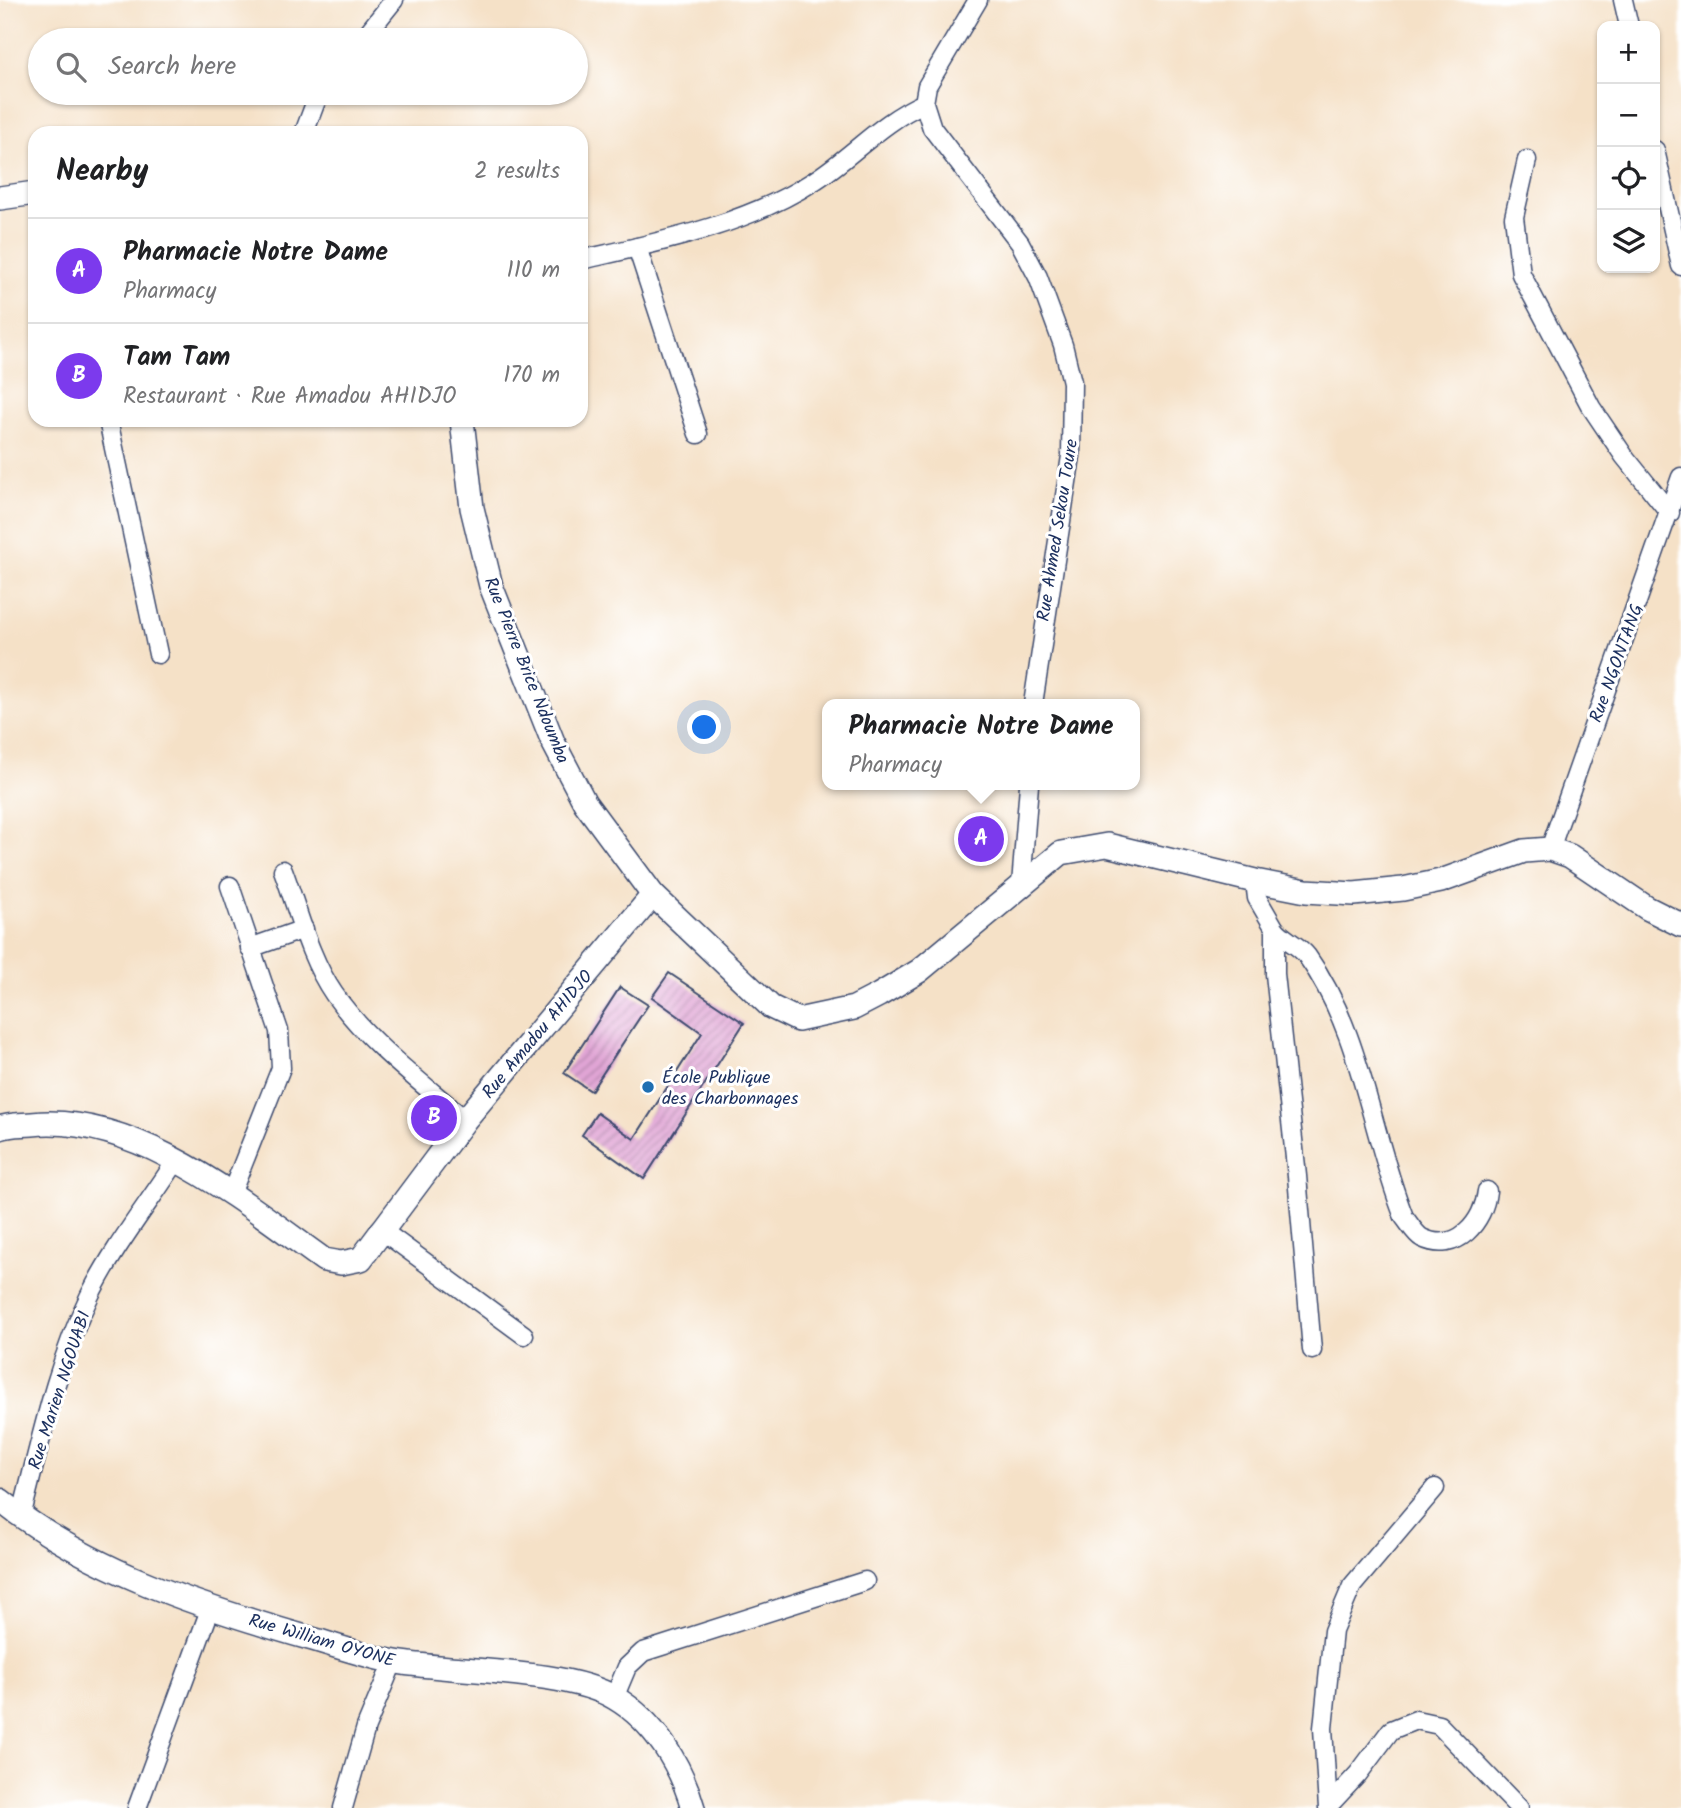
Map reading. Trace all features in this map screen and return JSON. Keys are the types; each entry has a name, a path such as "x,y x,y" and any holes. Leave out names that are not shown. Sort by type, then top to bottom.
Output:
{"street":[{"path":"372,28 394,0"},
{"path":"1623,0 1628,21"},
{"path":"588,258 727,222 790,195 817,179 878,128 924,103 927,86 974,2"},
{"name":"Rue Ahmed Sekou Toure","path":"924,103 932,128 1020,243 1038,277 1063,345 1072,382 1071,456 1042,628 1034,699"},
{"path":"307,126 314,105"},
{"path":"1527,160 1514,218 1521,274 1591,407 1624,456 1670,513"},
{"path":"1660,172 1681,266"},
{"path":"0,198 28,196"},
{"path":"637,247 698,434"},
{"path":"109,427 158,654"},
{"name":"Rue Pierre Brice Ndoumba","path":"463,427 480,551 496,599 554,742 585,803 653,895 771,1007 798,1020 854,1007 909,977 958,941 1061,853 1107,845 1255,881 1330,893 1403,889 1441,881 1524,850 1549,849"},
{"name":"Rue NGONTANG","path":"1549,849 1681,477"},
{"path":"1021,885 1029,790"},
{"path":"1549,849 1570,856 1647,908 1681,925"},
{"path":"283,870 304,929 333,992 356,1021 465,1120"},
{"path":"1255,881 1256,898 1286,942 1306,955 1335,1006 1355,1051 1404,1217 1420,1237 1437,1242 1458,1238 1476,1226 1485,1209 1487,1191"},
{"path":"230,886 279,1031 281,1068 231,1194"},
{"name":"Rue Amadou AHIDJO","path":"0,1128 43,1123 78,1125 116,1135 176,1161 231,1194 324,1261 341,1263 361,1259 380,1229 465,1120 653,895"},
{"path":"250,948 304,929"},
{"path":"1275,929 1275,974 1297,1176 1312,1350"},
{"name":"Rue Marien NGOUABI","path":"21,1517 48,1413 88,1298 111,1256 176,1161"},
{"path":"380,1229 524,1335"},
{"path":"1328,1806 1323,1728 1333,1631 1352,1586 1435,1488"},
{"name":"Rue William OYONE","path":"0,1500 21,1517 103,1564 211,1607 393,1662 574,1683 614,1698 640,1716 667,1749 687,1787 693,1808"},
{"path":"614,1698 627,1667 643,1652 865,1581"},
{"path":"137,1808 211,1607"},
{"path":"343,1808 366,1727 393,1662"},
{"path":"1328,1806 1391,1730 1416,1720 1439,1725 1519,1808"}],"building":[{"path":"669,973 744,1023 644,1179 582,1135 597,1113 634,1139 702,1033 652,997"},
{"path":"620,987 648,1005 591,1091 564,1073"}],"place":[{"name":"Pharmacie Notre Dame","path":"981,839"},
{"name":"École Publique des Charbonnages","path":"648,1087"},
{"name":"Tam Tam","path":"434,1118"}]}
